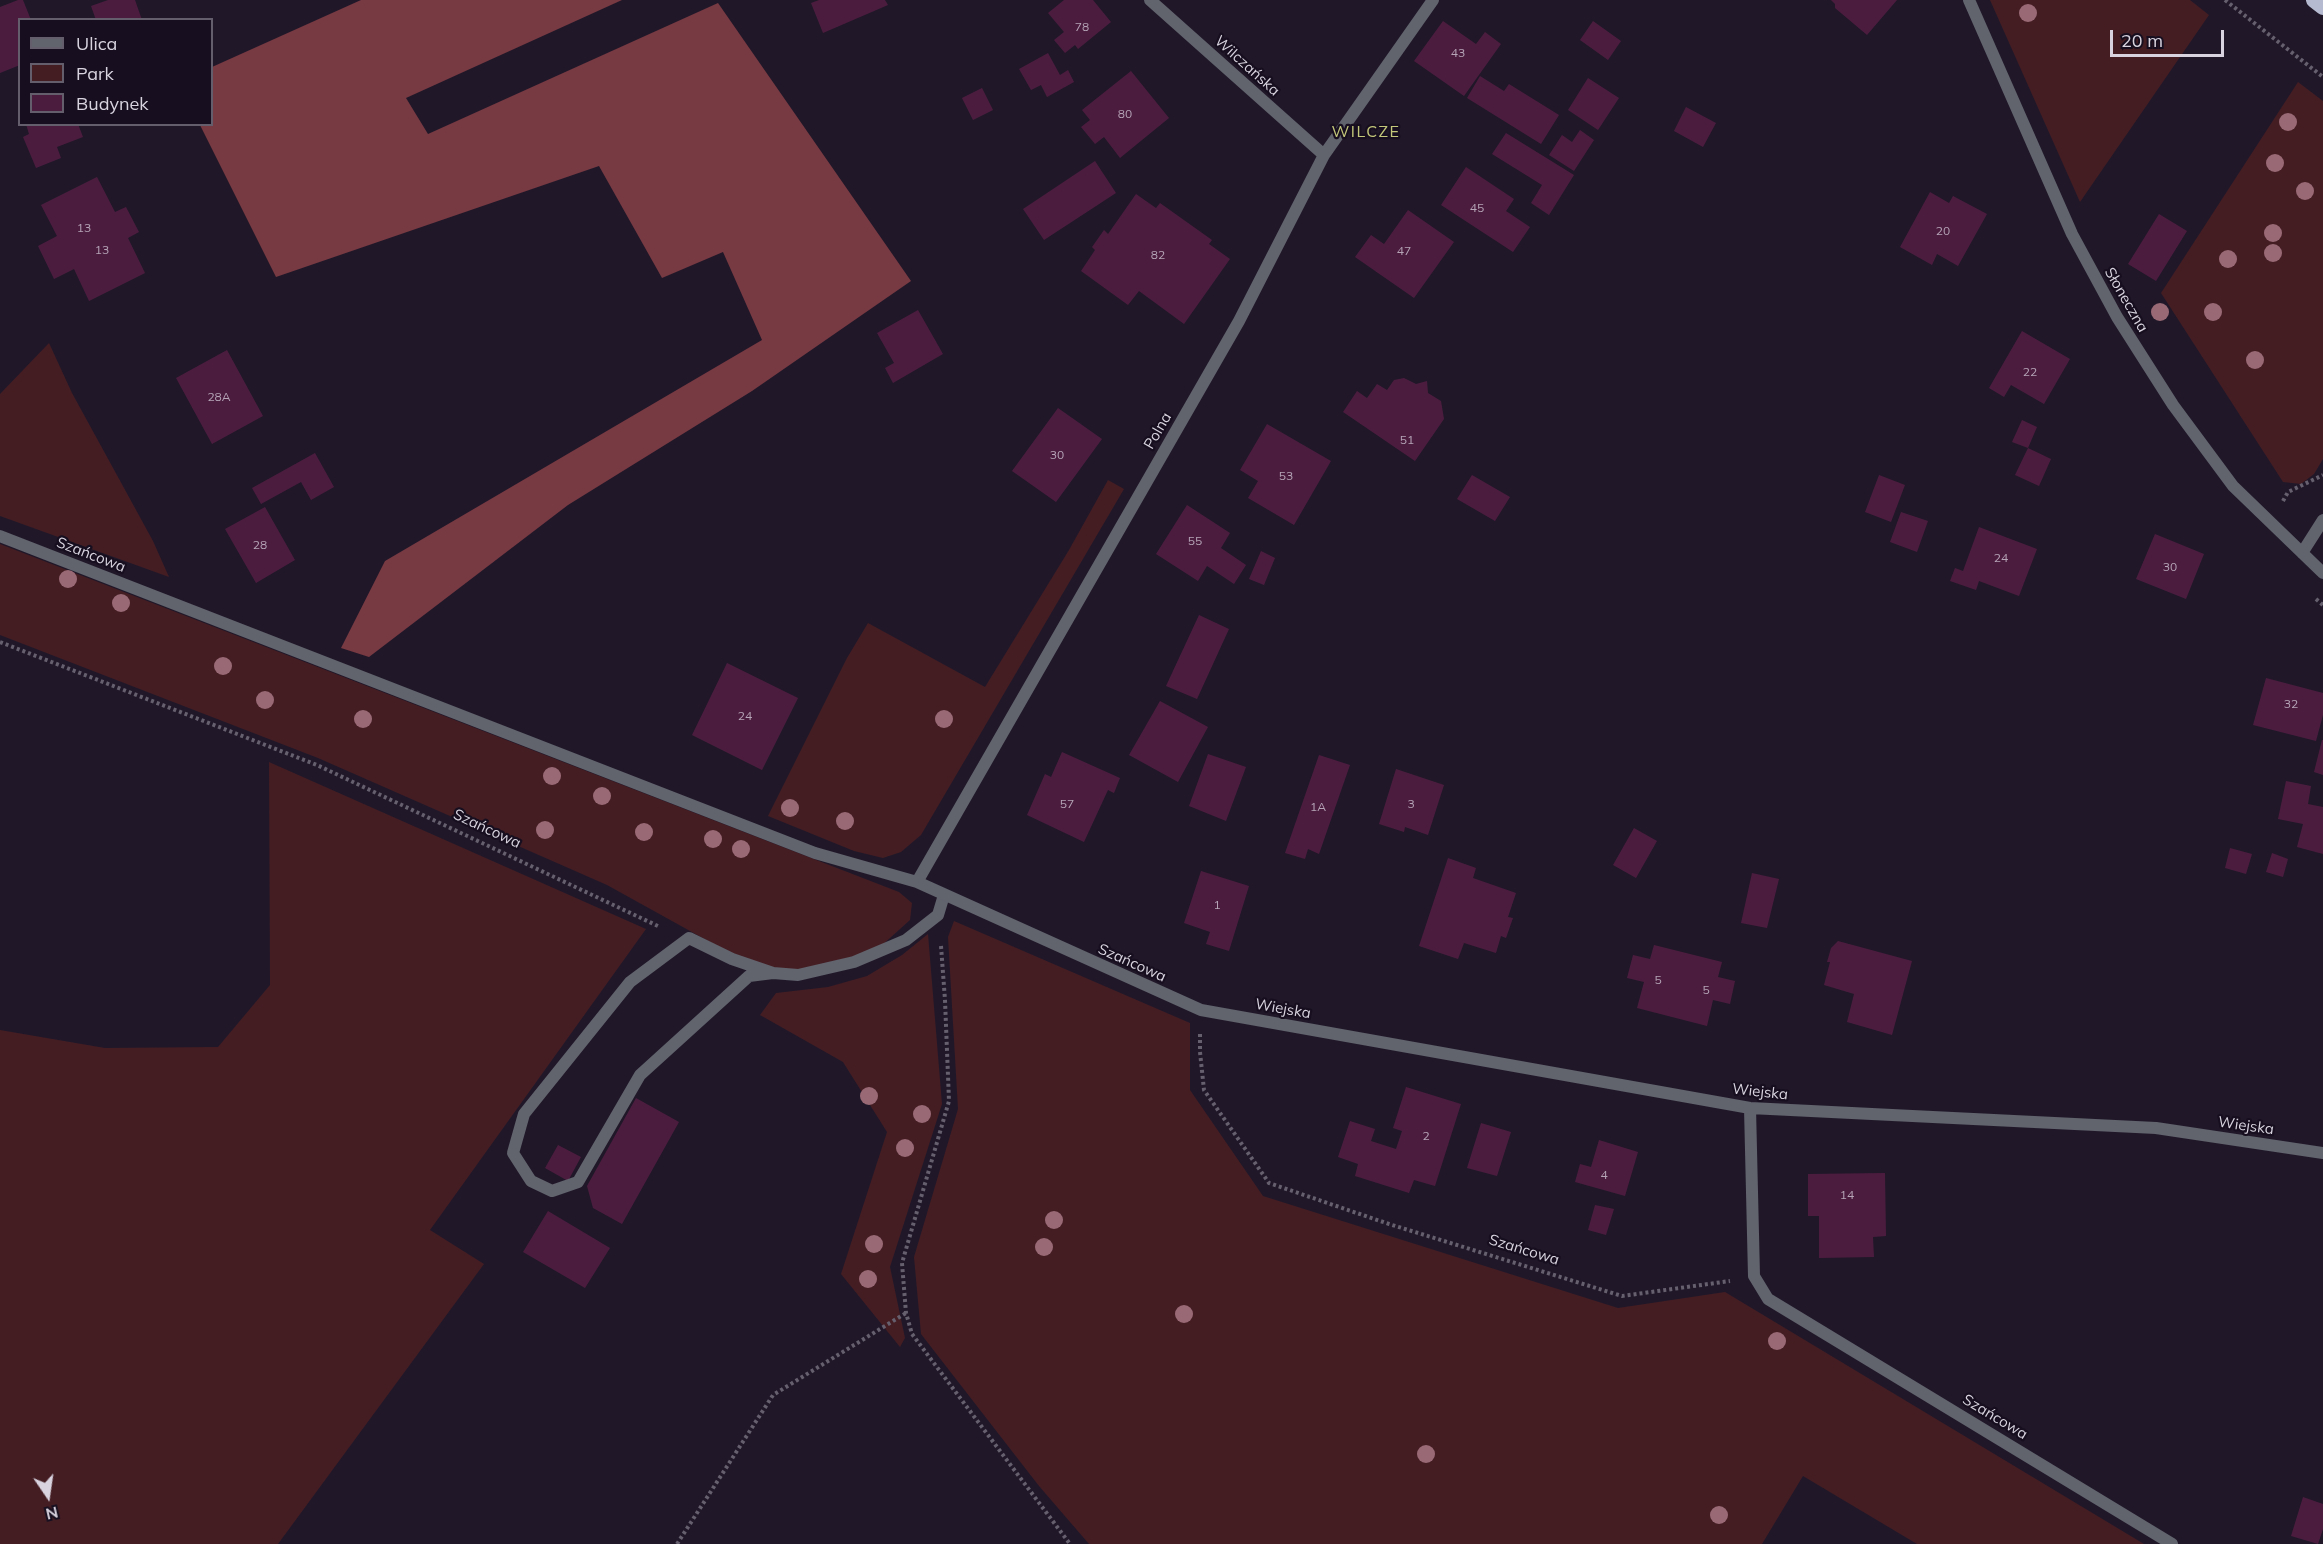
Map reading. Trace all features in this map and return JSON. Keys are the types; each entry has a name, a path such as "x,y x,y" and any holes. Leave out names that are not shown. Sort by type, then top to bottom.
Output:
{"highway":[{"path":"2314,0 2323,7"}],"street":[{"name":"WiIczańska","path":"1150,0 1324,155"},
{"name":"Polna","path":"917,882 1239,321 1324,155 1433,0"},
{"name":"Słoneczna","path":"1969,0 2072,234 2117,317 2173,405 2233,486 2323,573"},
{"path":"2302,553 2323,520"},
{"name":"Szańcowa","path":"0,536 815,853 917,882 1201,1010"},
{"path":"773,973 732,959 689,938 630,982 524,1114 513,1153 531,1180 552,1191 578,1182 640,1075 749,976 773,973 798,975 854,963 906,940 938,915 944,895"},
{"name":"Wiejska","path":"1201,1010 1750,1108 2156,1128 2323,1153"},
{"path":"1750,1108 1754,1276"},
{"name":"Szańcowa","path":"1754,1276 1768,1299 2172,1544"}],"path":[{"path":"2225,0 2323,77"},
{"path":"2270,522 2288,492 2323,475"},
{"name":"Szańcowa","path":"0,642 317,765 689,938"},
{"path":"938,915 945,1000 949,1101 902,1263 906,1313 912,1334 1070,1544"},
{"name":"Szańcowa","path":"1201,1010 1200,1052 1204,1090 1269,1183 1389,1224 1622,1296 1754,1276"},
{"path":"677,1544 773,1395 906,1313"}],"green space":[{"path":"1990,0 2190,0 2209,15 2080,202"},
{"path":"2298,82 2323,101 2323,459 2314,474 2301,484 2283,482 2161,293"},
{"path":"49,343 72,393 153,541 169,577 0,516 0,394"},
{"path":"1108,480 1124,489 921,835 901,852 883,858 854,851 768,816 847,658 868,623 985,687 1069,550"},
{"path":"0,544 899,892 912,903 910,920 880,947 834,965 785,971 737,957 607,885 318,758 0,635"},
{"path":"269,762 646,929 430,1230 484,1264 278,1544 0,1544 0,1030 105,1048 218,1047 270,985"},
{"path":"954,921 1190,1023 1190,1090 1263,1196 1618,1308 1725,1292 2144,1544 1917,1544 1803,1476 1762,1544 1089,1544 1039,1486 921,1334 914,1257 958,1109 948,937"},
{"path":"928,934 942,1104 890,1267 905,1338 900,1347 841,1274 887,1132 843,1062 760,1015 776,993 828,987 867,976 902,955"}],"shaded area":[{"path":"361,0 622,0 406,98 428,134 718,3 911,281 752,391 568,505 369,657 341,648 385,561 762,340 723,252 662,278 599,166 276,277 200,126 213,126 213,67"}],"building":[{"path":"23,0 30,18 18,18 18,66 0,73 0,7"},
{"path":"108,0 135,0 141,18 95,18 91,6"},
{"path":"819,0 885,0 888,5 823,33 811,3"},
{"path":"1064,0 1093,0 1111,22 1078,49 1075,45 1065,53 1054,40 1064,32 1048,13"},
{"path":"1831,0 1897,0 1867,35 1835,8"},
{"path":"1443,21 1476,44 1485,32 1501,44 1464,96 1414,61"},
{"path":"1593,21 1621,41 1608,60 1580,40"},
{"path":"1048,53 1060,75 1068,70 1074,82 1047,97 1041,85 1031,90 1019,69"},
{"path":"1131,71 1169,118 1120,158 1104,137 1095,144 1081,127 1090,120 1082,110"},
{"path":"1480,76 1504,91 1509,84 1559,115 1541,144 1467,98"},
{"path":"1588,78 1619,98 1598,130 1568,110"},
{"path":"982,88 993,110 973,120 962,98"},
{"path":"1686,107 1716,123 1703,147 1674,131"},
{"path":"27,126 79,126 83,137 57,147 61,158 36,168 23,137 29,134"},
{"path":"1580,130 1594,140 1574,171 1549,155 1562,135 1572,142"},
{"path":"1506,133 1574,175 1549,215 1531,203 1542,185 1492,154"},
{"path":"1095,161 1116,193 1044,240 1023,209"},
{"path":"1466,167 1514,199 1506,211 1530,227 1513,252 1441,205"},
{"path":"97,177 115,212 126,207 139,232 128,238 145,273 89,301 74,269 54,279 38,246 57,236 41,205"},
{"path":"1930,192 1949,203 1953,196 1987,214 1958,266 1937,254 1932,265 1900,247"},
{"path":"1136,194 1156,208 1160,203 1212,240 1209,244 1230,259 1184,324 1139,291 1128,305 1081,271 1095,250 1092,247 1104,230 1108,234"},
{"path":"1408,210 1454,242 1414,298 1355,257 1371,235 1384,244"},
{"path":"2159,214 2187,231 2156,281 2128,264"},
{"path":"918,310 943,354 893,383 885,368 894,363 877,333"},
{"path":"2022,331 2070,359 2044,404 2011,385 2004,397 1989,388"},
{"path":"227,350 263,416 212,444 176,378"},
{"path":"1404,378 1416,384 1427,381 1428,393 1441,401 1444,419 1415,461 1343,412 1357,391 1367,398 1377,384 1387,390 1394,380"},
{"path":"1058,408 1102,439 1056,502 1012,471"},
{"path":"2022,420 2037,427 2028,448 2012,442"},
{"path":"1267,424 1331,461 1294,525 1248,498 1258,481 1240,470"},
{"path":"2028,448 2051,459 2039,486 2015,475"},
{"path":"315,453 334,487 311,500 301,482 261,504 252,488"},
{"path":"1472,475 1510,497 1495,521 1457,499"},
{"path":"1879,475 1905,485 1891,522 1865,512"},
{"path":"1187,505 1230,533 1221,548 1246,565 1234,584 1207,566 1198,581 1156,554"},
{"path":"265,507 295,560 256,583 225,529"},
{"path":"1901,512 1928,521 1917,552 1890,542"},
{"path":"1979,527 2037,549 2019,596 1979,581 1976,590 1950,581 1955,568 1963,571"},
{"path":"2155,534 2204,554 2186,599 2136,579"},
{"path":"1261,551 1275,558 1264,585 1249,579"},
{"path":"1199,615 1229,629 1197,699 1166,686"},
{"path":"727,663 798,698 762,770 692,735"},
{"path":"2266,678 2323,693 2323,715 2316,741 2253,725"},
{"path":"1160,701 1208,727 1178,782 1129,755"},
{"path":"2323,740 2323,775 2314,772"},
{"path":"1062,752 1120,778 1114,793 1108,790 1084,842 1027,815 1045,774 1051,777"},
{"path":"1208,754 1246,767 1226,821 1189,806"},
{"path":"1319,755 1350,765 1319,854 1308,849 1305,859 1285,853"},
{"path":"1396,769 1444,785 1428,835 1405,827 1404,832 1379,824"},
{"path":"2286,781 2311,786 2308,804 2323,807 2323,854 2297,847 2303,824 2278,819"},
{"path":"1634,828 1657,841 1636,878 1613,865"},
{"path":"2230,848 2252,854 2246,874 2225,868"},
{"path":"2272,853 2288,859 2283,877 2266,872"},
{"path":"1448,858 1476,868 1473,878 1516,893 1508,917 1513,918 1506,938 1501,936 1496,953 1464,943 1458,959 1419,946"},
{"path":"1201,871 1249,886 1229,951 1206,944 1210,932 1184,923"},
{"path":"1752,873 1779,879 1767,928 1741,923"},
{"path":"1838,941 1912,961 1892,1035 1847,1022 1854,994 1824,985 1831,948"},
{"path":"1654,945 1722,962 1718,977 1735,981 1730,1004 1713,1000 1707,1026 1637,1008 1644,982 1627,978 1633,955 1650,959"},
{"path":"1406,1087 1461,1104 1435,1186 1414,1180 1409,1193 1355,1176 1358,1164 1338,1157 1350,1121 1375,1129 1371,1141 1396,1149 1402,1131 1393,1128"},
{"path":"636,1098 679,1122 622,1224 593,1208 587,1186"},
{"path":"1481,1123 1511,1132 1497,1176 1467,1168"},
{"path":"1599,1140 1638,1152 1625,1196 1575,1182 1580,1164 1591,1167"},
{"path":"558,1145 581,1157 568,1181 545,1168"},
{"path":"1885,1173 1886,1236 1873,1237 1874,1257 1819,1258 1819,1216 1808,1216 1808,1174"},
{"path":"1595,1205 1614,1209 1606,1235 1588,1230"},
{"path":"548,1211 610,1248 585,1288 523,1252"},
{"path":"2303,1497 2323,1504 2323,1529 2318,1544 2291,1536"}],"district":[{"name":"WILCZE","path":"1366,132"}]}
